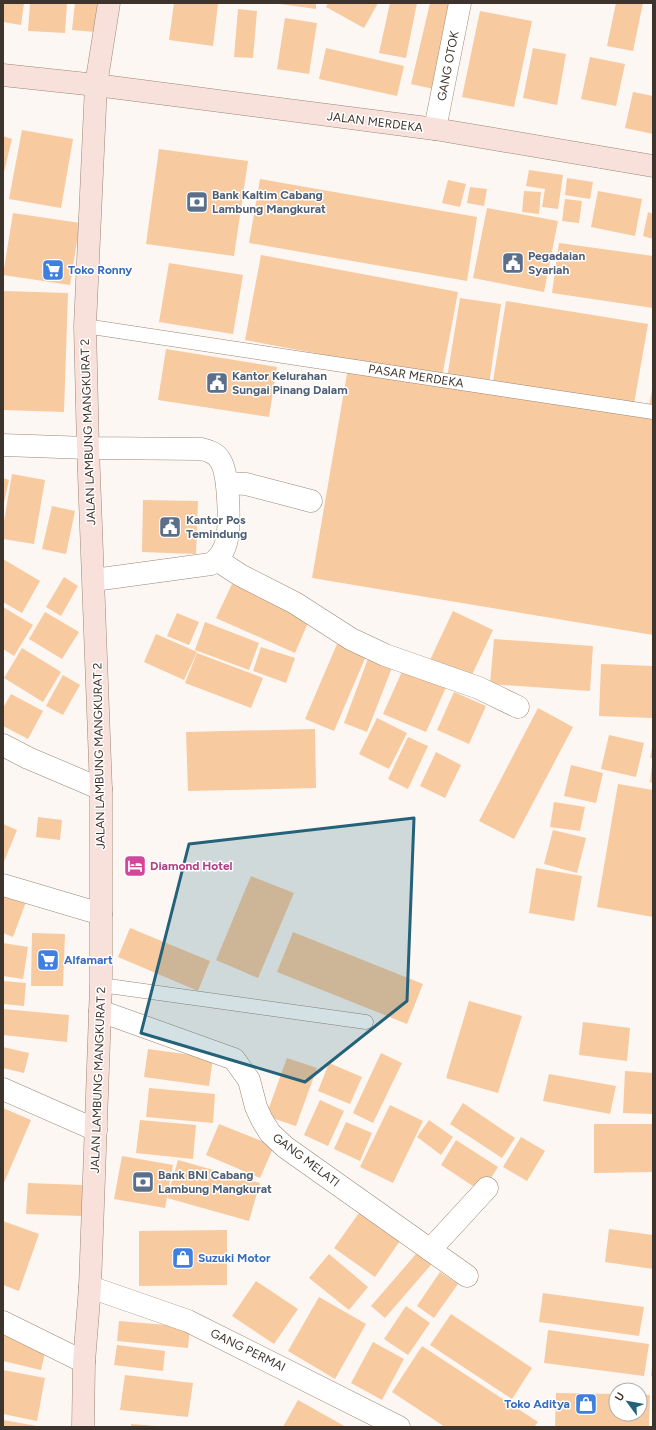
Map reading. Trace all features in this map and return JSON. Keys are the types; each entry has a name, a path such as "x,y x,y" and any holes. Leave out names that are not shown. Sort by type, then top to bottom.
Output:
{"street":[{"name":"JALAN LAMBUNG MANGKURAT 2","path":"83,1427 84,1362 90,1287 96,1130 102,914 101,788 88,448 85,326 96,85 109,3"},
{"name":"GANG OTOK","path":"435,130 460,3"},
{"name":"JALAN MERDEKA","path":"3,75 96,85 435,130 653,166"},
{"path":"3,445 88,448 202,449 213,453 219,458 227,483 227,539 224,549 217,560 211,564 94,580"},
{"path":"227,483 246,484 311,501"},
{"path":"217,560 240,575 295,603 351,639 385,655 479,688 518,707"},
{"path":"3,745 28,758 101,788"},
{"path":"3,885 102,914"},
{"name":"GANG MELATI","path":"100,1011 234,1059 249,1080 256,1107 270,1133 285,1147 467,1276"},
{"path":"3,1089 96,1130"},
{"path":"430,1250 487,1188"},
{"name":"GANG PERMAI","path":"90,1287 161,1310 217,1334 399,1427"},
{"path":"3,1322 84,1362"}],"lane":[{"name":"PASAR MERDEKA","path":"85,326 653,412"},
{"path":"101,985 366,1022"}],"highlighted area":[{"path":"414,818 407,1001 305,1082 141,1033 189,844"}],"building":[{"path":"3,3 24,3 21,25 3,22"},
{"path":"30,3 67,3 65,33 28,31"},
{"path":"75,3 98,3 95,32 72,30"},
{"path":"174,3 218,4 213,46 169,40"},
{"path":"273,3 316,3 316,9"},
{"path":"328,3 378,3 364,28 326,7"},
{"path":"390,3 417,3 406,58 379,53"},
{"path":"430,3 458,3 438,90 411,84"},
{"path":"616,3 643,3 633,51 607,46"},
{"path":"238,9 257,11 253,58 234,57"},
{"path":"480,11 532,21 514,107 462,97"},
{"path":"285,18 317,23 309,74 277,69"},
{"path":"326,48 404,66 397,96 319,79"},
{"path":"533,48 566,54 557,105 523,98"},
{"path":"590,57 625,64 616,106 581,99"},
{"path":"633,92 653,96 653,134 625,128"},
{"path":"22,130 73,139 61,208 9,199"},
{"path":"3,136 12,139 4,172 3,172"},
{"name":"Bank Kaltim Cabang Lambung Mangkurat","path":"159,149 248,161 234,256 146,244"},
{"path":"529,170 563,175 558,209 542,207 545,189 526,186"},
{"path":"567,178 593,182 590,199 565,195"},
{"path":"260,179 477,217 467,281 249,243"},
{"path":"448,180 466,184 460,207 442,203"},
{"path":"470,187 487,189 484,206 467,203"},
{"path":"524,191 541,192 539,214 522,212"},
{"path":"598,191 642,199 635,236 591,227"},
{"path":"565,199 582,201 579,223 562,221"},
{"name":"Pegadaian Syariah","path":"487,208 558,221 544,292 473,278"},
{"path":"648,212 653,214 653,239 643,236"},
{"path":"13,213 80,223 70,285 3,275"},
{"path":"559,243 653,256 653,308 552,293"},
{"path":"261,255 458,292 442,377 245,340"},
{"path":"169,263 243,275 233,334 159,322"},
{"path":"3,291 68,293 64,412 3,410"},
{"path":"460,298 501,304 489,384 447,378"},
{"path":"506,301 648,324 634,404 493,381"},
{"name":"Kantor Kelurahan Sungai Pinang Dalam","path":"166,349 277,367 269,417 158,400"},
{"path":"348,368 653,418 653,635 312,578"},
{"path":"653,390 653,408 649,407"},
{"path":"12,474 45,480 34,544 3,539 3,527"},
{"path":"3,478 9,480 4,503 3,503"},
{"name":"Kantor Pos Temindung","path":"143,500 198,501 196,554 142,552"},
{"path":"52,506 75,511 66,554 42,549"},
{"path":"3,559 40,581 22,613 3,602"},
{"path":"64,577 78,586 61,616 46,607"},
{"path":"232,584 310,618 295,653 216,618"},
{"path":"3,607 33,625 14,656 3,649"},
{"path":"453,611 493,630 470,679 430,660"},
{"path":"45,612 79,632 62,659 29,639"},
{"path":"177,613 199,622 189,645 167,636"},
{"path":"205,622 259,643 249,670 195,650"},
{"path":"156,634 197,652 184,680 144,662"},
{"path":"494,639 593,646 590,691 490,684"},
{"path":"337,644 366,656 334,731 305,719"},
{"path":"261,647 295,658 286,683 253,671"},
{"path":"22,648 61,672 43,702 4,678"},
{"path":"197,653 263,678 251,708 185,683"},
{"path":"369,656 393,665 367,732 344,723"},
{"path":"601,664 653,666 653,718 599,716"},
{"path":"404,667 447,685 426,732 383,714"},
{"path":"63,675 80,685 63,715 46,706"},
{"path":"454,692 486,706 469,744 437,730"},
{"path":"11,694 43,711 28,739 3,726 3,708"},
{"path":"538,708 573,727 514,839 479,821"},
{"path":"377,718 407,733 389,769 359,754"},
{"path":"315,729 316,788 188,791 186,732"},
{"path":"609,735 644,743 636,777 601,769"},
{"path":"408,737 428,746 408,789 388,779"},
{"path":"652,748 653,758 650,758"},
{"path":"436,752 461,765 445,798 420,786"},
{"path":"653,764 653,783 650,782"},
{"path":"571,765 603,773 596,803 564,796"},
{"path":"618,784 653,790 653,917 597,907"},
{"path":"554,802 585,807 580,831 550,827"},
{"path":"38,817 62,820 60,840 36,837"},
{"path":"3,824 17,830 3,864"},
{"path":"553,830 586,838 577,873 544,864"},
{"path":"536,868 582,876 574,921 529,913"},
{"path":"251,876 294,893 258,978 216,960"},
{"path":"3,893 26,902 13,937 3,933"},
{"path":"130,928 210,961 198,991 118,957"},
{"path":"293,932 423,984 407,1024 277,972"},
{"name":"Alfamart","path":"32,933 65,934 63,986 31,986"},
{"path":"3,943 28,947 23,979 3,976"},
{"path":"3,981 26,983 24,1006 3,1004"},
{"path":"469,1001 522,1016 498,1093 446,1078"},
{"path":"3,1009 69,1015 67,1042 3,1035"},
{"path":"583,1022 630,1028 627,1061 579,1055"},
{"path":"3,1047 29,1053 24,1073 3,1068"},
{"path":"148,1049 213,1058 209,1086 144,1077"},
{"path":"381,1053 402,1063 373,1123 353,1113"},
{"path":"287,1058 317,1068 296,1126 266,1116"},
{"path":"329,1063 362,1077 350,1104 318,1091"},
{"path":"625,1071 653,1073 653,1114 623,1113"},
{"path":"549,1074 616,1086 610,1114 543,1101"},
{"path":"149,1088 215,1094 213,1123 146,1117"},
{"path":"320,1100 344,1111 328,1146 304,1135"},
{"path":"463,1103 515,1138 502,1158 450,1124"},
{"path":"390,1105 423,1121 393,1183 360,1167"},
{"path":"3,1108 31,1120 3,1185"},
{"path":"140,1120 196,1125 193,1159 136,1153"},
{"path":"429,1120 453,1137 441,1155 417,1137"},
{"path":"346,1122 372,1133 360,1161 334,1149"},
{"path":"219,1124 274,1146 260,1178 206,1155"},
{"path":"594,1124 653,1124 653,1172 594,1173"},
{"path":"521,1137 545,1151 527,1181 503,1167"},
{"path":"456,1140 498,1167 482,1192 441,1165"},
{"name":"Bank BNI Cabang Lambung Mangkurat","path":"122,1156 173,1165 165,1208 114,1199"},
{"path":"178,1160 260,1183 249,1221 167,1198"},
{"path":"28,1183 84,1185 83,1216 26,1214"},
{"path":"364,1206 404,1235 375,1277 334,1248"},
{"path":"3,1221 39,1234 19,1291 3,1285"},
{"path":"609,1229 653,1235 653,1269 605,1262"},
{"name":"Suzuki Motor","path":"227,1230 227,1285 139,1286 139,1231"},
{"path":"422,1247 436,1259 385,1318 371,1306"},
{"path":"329,1254 368,1287 349,1310 309,1278"},
{"path":"440,1272 458,1284 434,1318 417,1306"},
{"path":"256,1281 298,1309 274,1344 232,1316"},
{"path":"543,1293 644,1307 639,1336 539,1322"},
{"path":"319,1297 366,1324 335,1379 288,1351"},
{"path":"406,1306 430,1323 408,1355 384,1339"},
{"path":"451,1314 532,1368 512,1399 430,1345"},
{"path":"119,1321 190,1327 188,1348 117,1341"},
{"path":"548,1330 649,1344 644,1376 544,1363"},
{"path":"3,1334 47,1344 41,1370 3,1361"},
{"path":"373,1342 404,1359 382,1400 351,1383"},
{"path":"117,1345 165,1351 163,1371 114,1365"},
{"path":"422,1346 538,1422 534,1427 445,1427 392,1392"},
{"path":"652,1366 653,1376 651,1376"},
{"path":"3,1370 45,1378 37,1421 3,1414"},
{"path":"125,1375 193,1383 188,1417 120,1410"},
{"name":"Toko Aditya","path":"556,1393 608,1394 608,1422 648,1422 648,1395 650,1395 649,1427 555,1427"},
{"path":"298,1400 346,1427 283,1427"},
{"path":"3,1420 37,1426 37,1427 3,1427"},
{"path":"131,1424 156,1426 156,1427 131,1427"}],"place":[{"name":"Bank Kaltim Cabang Lambung Mangkurat","path":"197,202"},
{"name":"Pegadaian Syariah","path":"513,263"},
{"name":"Toko Ronny","path":"53,270"},
{"name":"Kantor Kelurahan Sungai Pinang Dalam","path":"217,383"},
{"name":"Kantor Pos Temindung","path":"170,527"},
{"name":"Diamond Hotel","path":"135,866"},
{"name":"Alfamart","path":"48,960"},
{"name":"Bank BNI Cabang Lambung Mangkurat","path":"143,1182"},
{"name":"Suzuki Motor","path":"183,1258"},
{"name":"Toko Aditya","path":"586,1404"}]}
